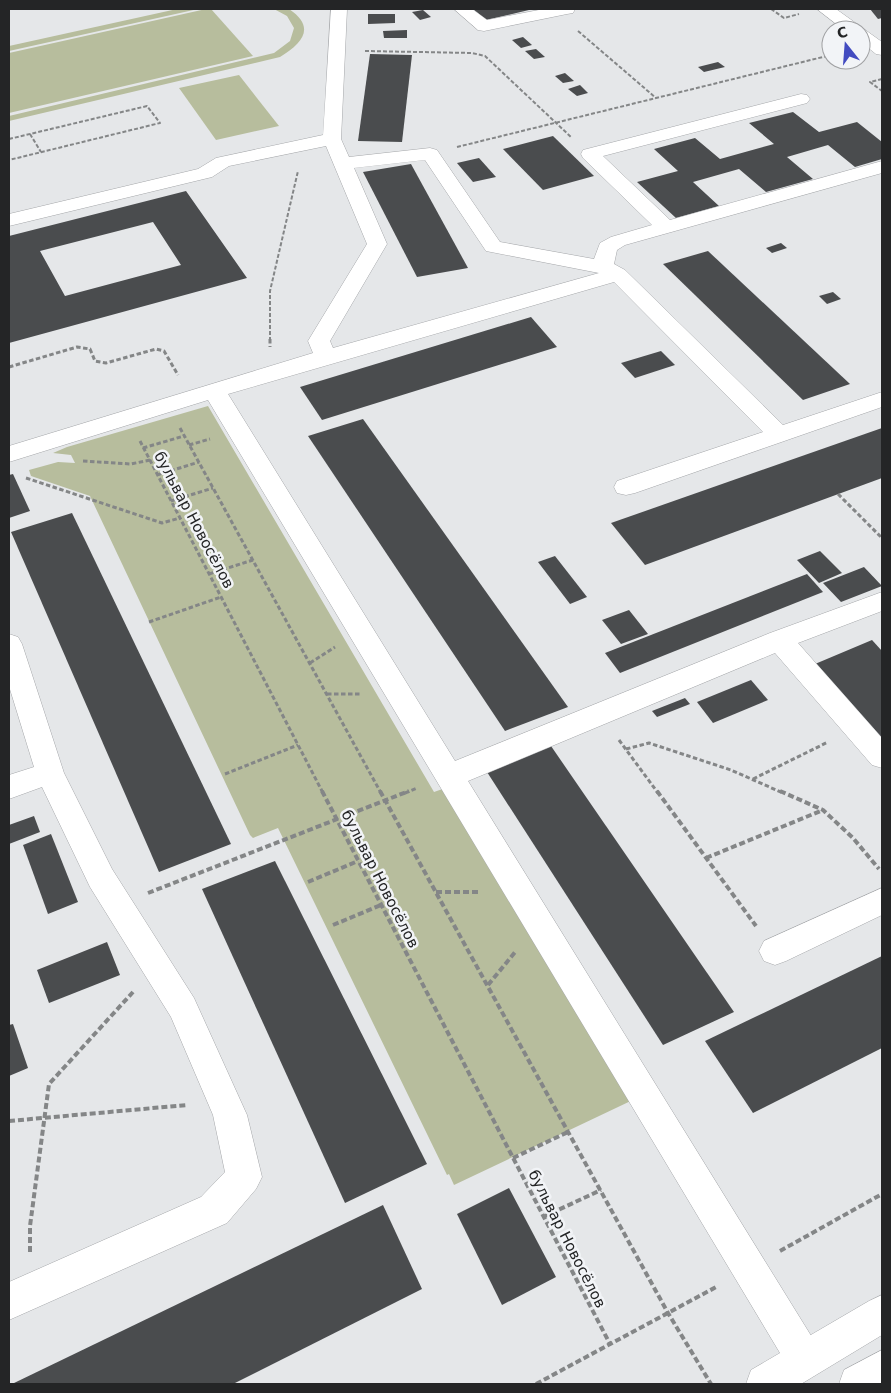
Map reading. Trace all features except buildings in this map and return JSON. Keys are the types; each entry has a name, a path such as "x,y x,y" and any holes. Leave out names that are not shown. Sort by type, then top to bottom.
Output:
{"main road":[{"path":"325,357 319,341 377,244 332,139 339,9"},
{"path":"462,9 484,26 561,10"},
{"path":"825,9 841,20"},
{"path":"871,42 882,50"},
{"path":"666,227 590,154 801,99"},
{"path":"9,220 205,173 223,162 332,139"},
{"path":"343,163 430,154 494,247 610,270 779,434"},
{"path":"610,270 607,246 618,240 882,166"},
{"path":"15,463 203,394 610,270"},
{"path":"203,394 449,776 805,1360"},
{"path":"626,488 882,399"},
{"path":"449,776 779,640 882,601"},
{"path":"779,640 882,757"},
{"path":"9,644 50,773 100,878 183,1008 230,1115 244,1177 214,1210 20,1297"},
{"path":"9,788 50,773"},
{"path":"775,951 882,901"},
{"path":"765,1384 882,1314"}],"path":[{"path":"772,9 784,18 807,12"},
{"path":"561,10 656,98"},
{"path":"337,51 472,53 486,56 556,123"},
{"path":"430,154 821,57"},
{"path":"882,79 870,82 882,91"},
{"path":"9,139 147,106 160,123 9,160"},
{"path":"30,134 41,152"},
{"path":"279,370 270,347 270,291 304,145"},
{"path":"9,366 77,348 90,348 96,361 106,363 156,349 164,350 203,394"},
{"name":"бульвар Новосёлов","path":"176,421 668,1313 711,1384"},
{"name":"бульвар Новосёлов","path":"136,432 610,1344"},
{"path":"143,448 184,436"},
{"path":"81,461 131,464 150,460"},
{"path":"157,475 199,462"},
{"path":"15,463 25,478 162,523 180,518"},
{"path":"171,501 213,488"},
{"path":"838,494 882,538"},
{"path":"209,574 253,560"},
{"path":"149,622 221,597"},
{"path":"599,713 775,951"},
{"path":"752,780 856,727"},
{"path":"626,749 649,742 752,780 823,810 853,838 882,874"},
{"path":"225,774 298,745"},
{"path":"118,905 385,800"},
{"path":"706,858 823,810"},
{"path":"308,882 358,861"},
{"path":"333,925 381,905"},
{"path":"488,985 539,923"},
{"path":"20,1297 49,1084 157,966"},
{"path":"9,1121 224,1101"},
{"path":"513,1158 568,1132"},
{"path":"543,1217 601,1190"},
{"path":"536,1384 750,1269 882,1194"}],"green space":[{"path":"177,9 198,9 9,51 9,46"},
{"path":"211,9 253,56 9,113 9,53"},
{"path":"274,9 289,9 302,22 304,28 300,40 280,57 9,121 9,116 274,53 290,41 294,28 287,16"},
{"path":"239,75 279,126 216,140 179,88"},
{"path":"208,406 434,792 451,786 637,1098 454,1185 449,1174 447,1175 278,828 253,838 250,835 90,496 31,476 29,470 58,462 75,463 71,455 53,453 67,447"}]}
